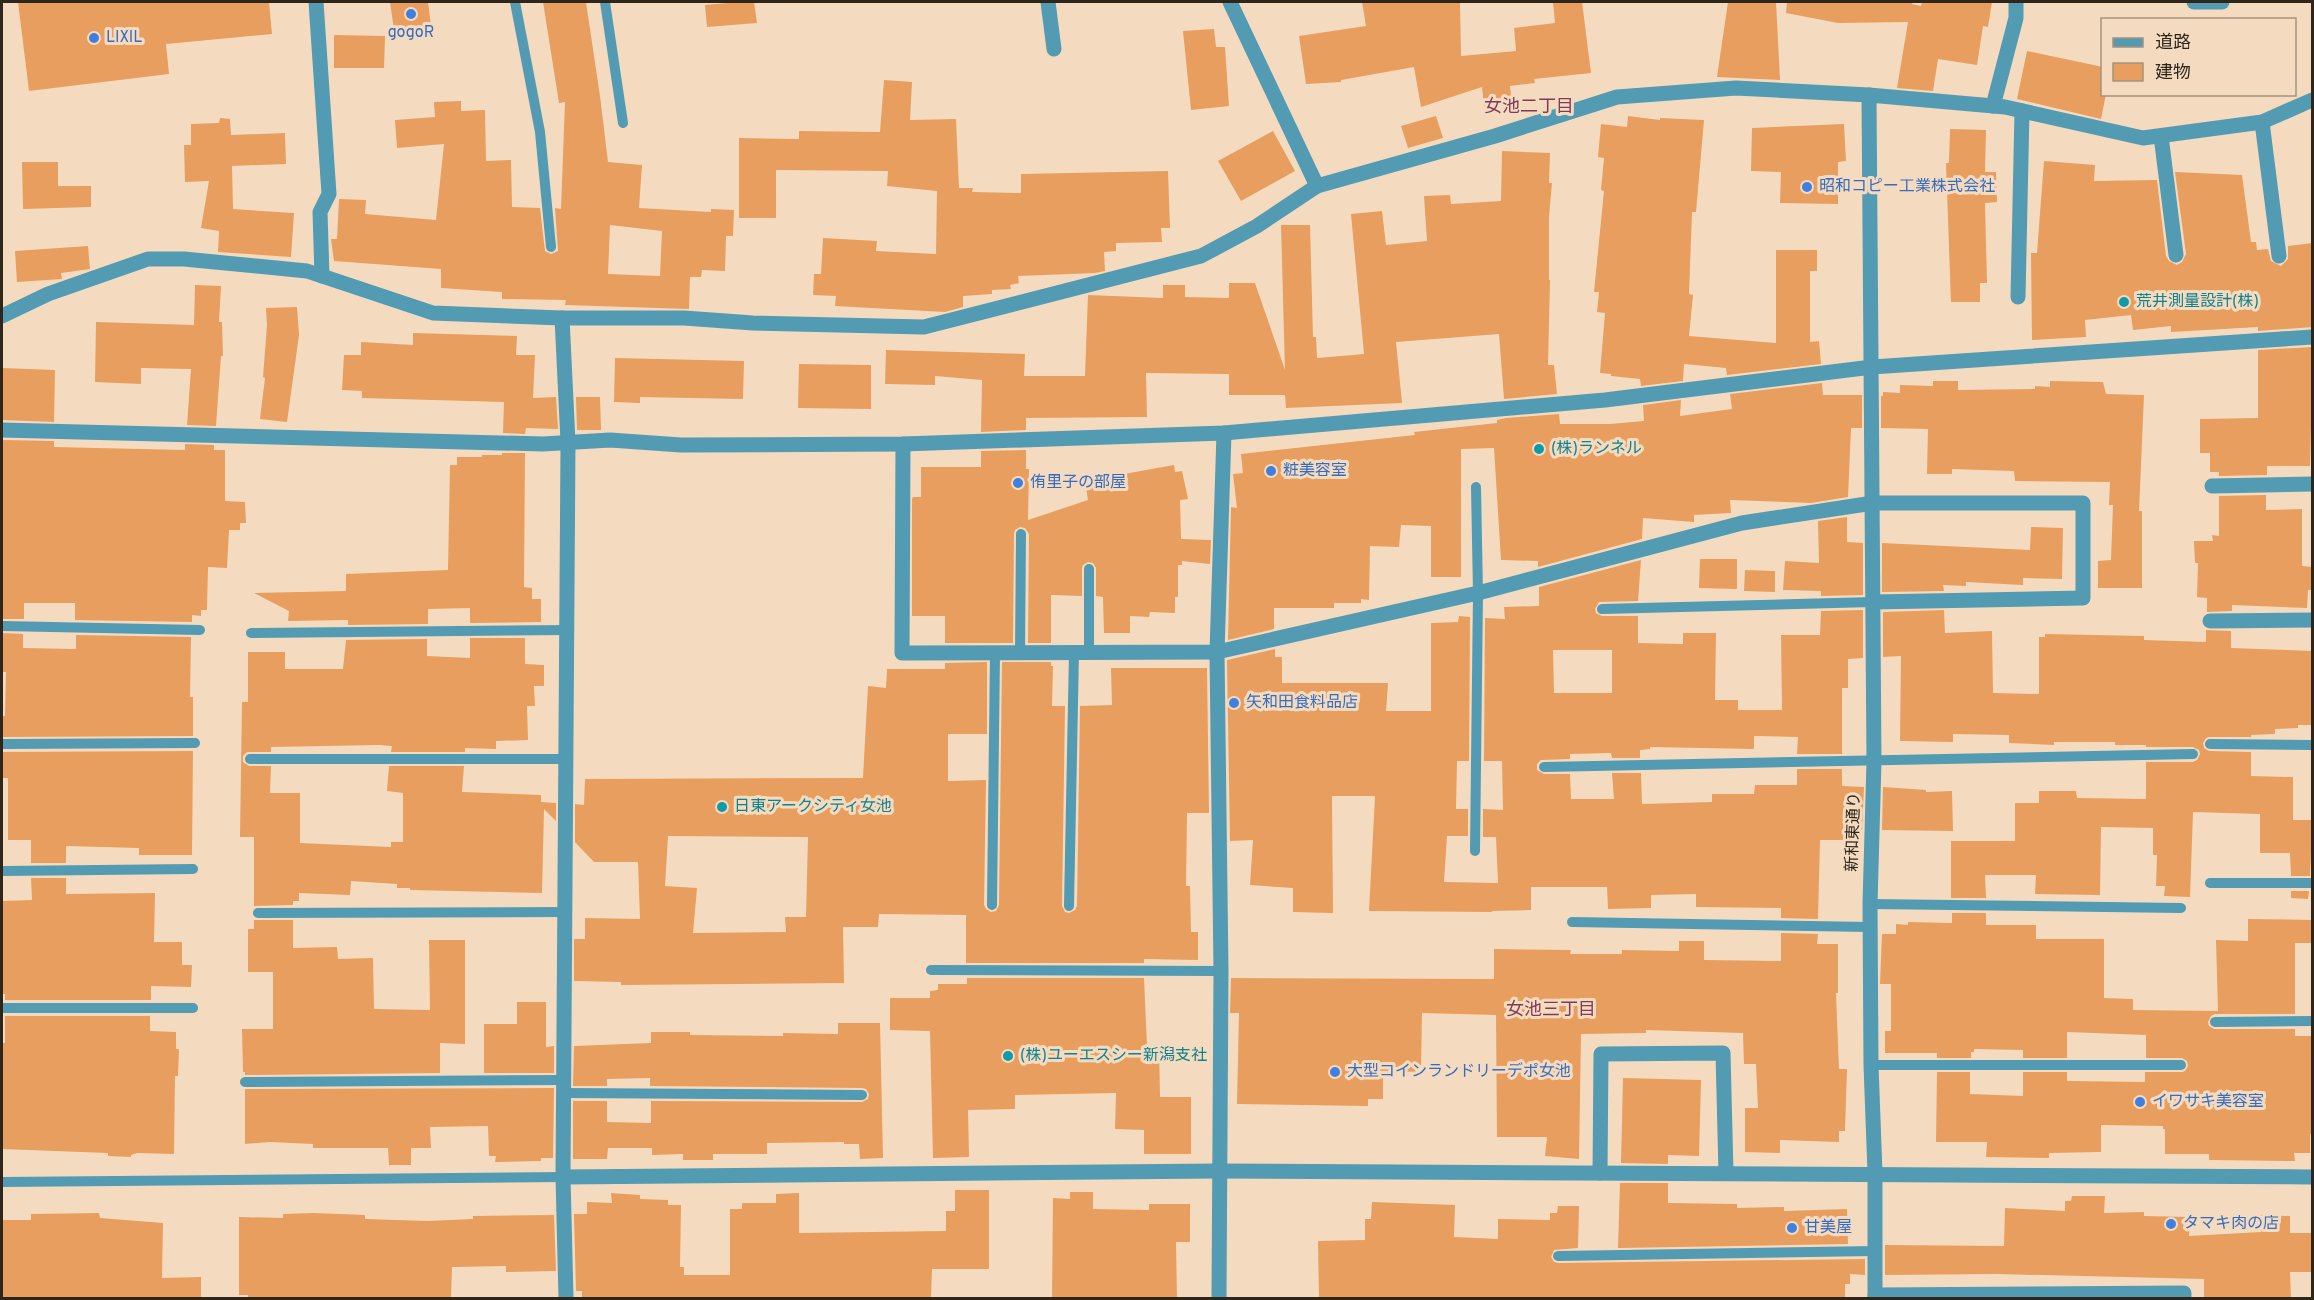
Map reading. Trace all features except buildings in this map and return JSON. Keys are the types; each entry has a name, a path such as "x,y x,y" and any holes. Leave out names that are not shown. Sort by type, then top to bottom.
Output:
{"street":[{"path":"316,2 329,194 320,212 322,276"},
{"path":"1048,2 1054,50"},
{"path":"1230,2 1317,186"},
{"path":"1994,106 2016,18 2016,2"},
{"path":"2194,2 2222,2"},
{"path":"2,316 48,294 148,260 184,259 307,271 433,313 562,318 684,318 753,323 924,327 1201,256 1257,226 1317,186 1495,136 1617,97 1736,88 1869,95 1994,106 2143,138 2262,122 2313,100"},
{"name":"新和東通り","path":"1869,95 1874,760 1870,904 1870,1065 1875,1173 1875,1297"},
{"path":"2018,297 2022,111"},
{"path":"2262,122 2279,256"},
{"path":"2161,136 2176,255"},
{"path":"562,318 568,442 563,1177 566,1299"},
{"path":"2,430 543,444 610,440 692,445 903,444 1224,433 1605,400 1872,367 2313,337"},
{"path":"1219,1299 1221,971 1216,652 1224,433"},
{"path":"903,444 902,653 1216,652 1478,593 1742,523 1873,503 2083,503 2083,598 1873,602"},
{"path":"2212,486 2313,484"},
{"path":"2210,621 2313,620"},
{"path":"1600,1173 1601,1054 1723,1053 1726,1173"},
{"path":"563,1177 1218,1172 1875,1173 2313,1177"},
{"path":"1875,1297 2184,1293 2184,1299"}],"lane":[{"path":"515,2 540,132 551,247"},
{"path":"605,2 623,123"},
{"path":"1475,851 1478,593 1476,487"},
{"path":"1020,652 1021,534"},
{"path":"1069,906 1082,652 1089,569"},
{"path":"1602,609 1873,602"},
{"path":"2,626 200,630"},
{"path":"251,633 568,630"},
{"path":"992,904 994,652"},
{"path":"2,744 195,743"},
{"path":"2210,744 2313,745"},
{"path":"1544,767 2193,754"},
{"path":"250,759 567,759"},
{"path":"2,871 193,868"},
{"path":"2210,883 2313,883"},
{"path":"1870,904 2181,908"},
{"path":"258,913 565,912"},
{"path":"1572,922 1870,927"},
{"path":"931,970 1221,971"},
{"path":"2,1008 193,1008"},
{"path":"2216,1022 2313,1021"},
{"path":"1870,1065 2181,1065"},
{"path":"245,1082 862,1095"},
{"path":"2,1182 563,1177"},
{"path":"1558,1256 1875,1251"}],"place":[{"name":"gogoR","path":"411,14"},
{"name":"LIXIL","path":"94,38"},
{"name":"昭和コピー工業株式会社","path":"1807,187"},
{"name":"荒井測量設計(株)","path":"2124,302"},
{"name":"(株)ランネル","path":"1539,449"},
{"name":"粧美容室","path":"1271,471"},
{"name":"侑里子の部屋","path":"1018,483"},
{"name":"矢和田食料品店","path":"1234,703"},
{"name":"日東アークシティ女池","path":"722,807"},
{"name":"(株)ユーエスシー新潟支社","path":"1008,1056"},
{"name":"大型コインランドリーデポ女池","path":"1335,1072"},
{"name":"イワサキ美容室","path":"2140,1102"},
{"name":"タマキ肉の店","path":"2171,1224"},
{"name":"甘美屋","path":"1792,1228"}],"district":[{"name":"女池二丁目","path":"1529,107"},
{"name":"女池三丁目","path":"1551,1010"}]}
